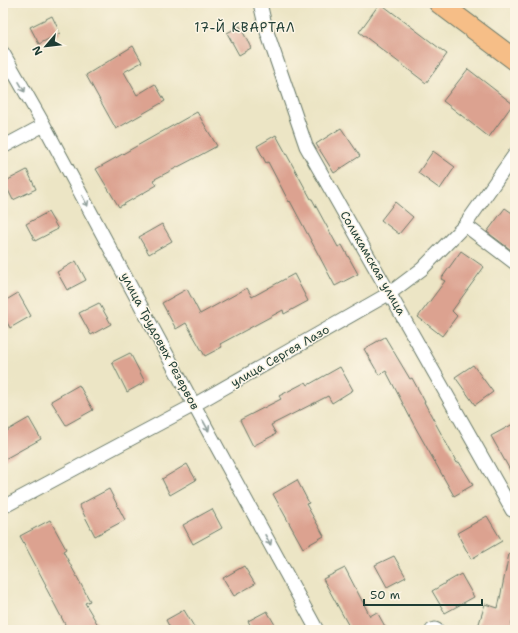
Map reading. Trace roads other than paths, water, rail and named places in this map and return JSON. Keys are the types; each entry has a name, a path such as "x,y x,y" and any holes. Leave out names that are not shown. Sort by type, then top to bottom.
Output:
{"main road":[{"path":"439,3 515,60"}],"street":[{"name":"Соликамская улица","path":"260,3 266,29 306,146 512,510 515,510"},
{"name":"улица Трудовых Резервов","path":"3,53 44,125 194,405 317,630"},
{"path":"3,147 44,125"},
{"name":"улица Сергея Лазо","path":"3,508 194,405 390,293 422,269 465,225 515,154"},
{"path":"465,225 515,263"},
{"path":"432,630 437,630"}],"district":[{"name":"17-Й КВАРТАЛ","path":"245,27"}]}
